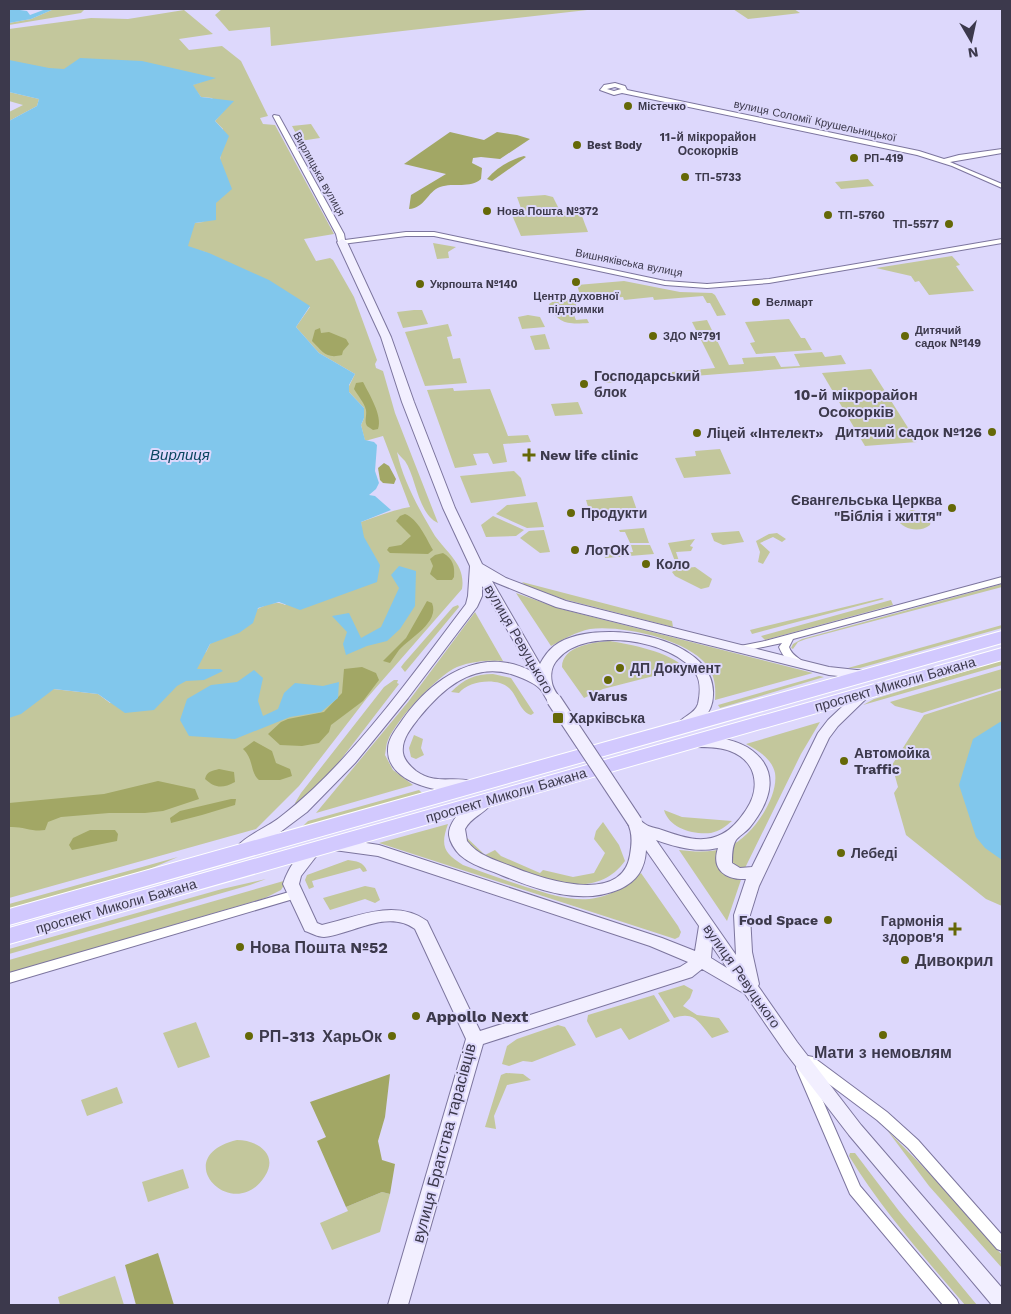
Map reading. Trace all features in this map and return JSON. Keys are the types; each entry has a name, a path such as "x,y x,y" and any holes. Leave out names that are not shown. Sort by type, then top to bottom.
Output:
{"highway":[{"name":"проспект Миколи Бажана","path":"867,684 1002,637"},
{"name":"проспект Миколи Бажана","path":"9,917 230,855 483,792 867,684 1002,654"},
{"name":"проспект Миколи Бажана","path":"9,936 323,847 483,792"}],"street":[{"name":"вулиця Соломії Крушельницької","path":"623,91 874,143 945,161 1002,186"},
{"name":"Вирлицька вулиця","path":"276,116 340,234 342,242"},
{"path":"945,161 959,157 1002,151"},
{"path":"954,165 954,161 959,157"},
{"name":"Вишняківська вулиця","path":"342,242 406,234 434,234 664,283 713,286 769,281 1002,241"},
{"name":"вулиця Ревуцького","path":"342,242 384,332 434,472 449,508 476,565 545,686 637,825 794,1051 855,1130 1002,1302"},
{"path":"476,565 501,581 561,604 841,674 867,684 823,736 751,886 742,915 744,952 753,992"},
{"path":"230,855 286,823 347,763 437,652 472,604 475,596 476,565"},
{"path":"739,649 1002,580"},
{"path":"593,634 628,637 652,643 674,650 692,661 702,672 706,680 706,703 701,714 695,719 685,734 737,748 748,755 760,772 764,782 762,792 749,818 729,838 716,843 697,845 637,825 639,850 634,870 615,886 589,892 564,890 474,858 464,851 459,844 457,836 458,825 483,792 427,784 411,774 400,765 395,750 401,733 416,711 442,686 461,672 483,666 508,667 520,670 545,686 546,664 558,650 572,641 593,634"},
{"path":"790,637 784,646 787,654 790,658 804,666"},
{"path":"729,838 724,854 724,865 730,872 743,875 758,871"},
{"path":"323,847 379,851 656,942 702,962 753,992"},
{"name":"вулиця Братства тарасівців","path":"323,847 294,874 291,884 311,927 322,930 392,915 407,915 415,918 421,925 475,1039 398,1305"},
{"path":"9,978 296,894"},
{"path":"702,962 707,925"},
{"name":"вулиця Братства тарасівців","path":"475,1039 676,976 702,962"},
{"name":"вулиця Ревуцького","path":"794,1051 882,1116 913,1144 1002,1245"},
{"name":"вулиця Ревуцького","path":"794,1051 855,1190 952,1305"}],"green space":[{"path":"54,9 85,9 81,13 9,25 9,23 31,19"},
{"path":"222,9 596,9 271,46 270,27 229,31 215,15"},
{"path":"733,9 794,9 800,13 748,19"},
{"path":"184,10 213,34 179,39 189,50 222,46 241,61 268,116 260,118 263,124 275,125 334,234 304,239 316,261 330,258 333,260 354,297 377,360 376,368 383,371 395,413 438,523 426,512 409,468 397,452 403,474 435,536 458,566 461,573 462,589 367,698 299,786 256,829 9,898 9,718 53,689 98,694 110,703 206,652 210,644 257,609 277,603 285,605 363,544 361,522 410,507 383,436 365,441 361,425 364,418 364,408 349,392 349,386 355,374 319,353 296,327 310,307 205,252 187,247 187,231 195,223 203,222 216,203 223,129 215,121 223,112 212,98 201,97 192,85 201,82 66,71 9,69 9,29 91,18 128,19"},
{"path":"9,92 39,99 37,106 9,121 9,112 23,105 9,101"},
{"path":"311,124 320,138 300,141 292,126"},
{"path":"450,132 484,140 497,132 530,139 500,159 473,158 472,163 482,168 481,179 467,185 440,187 432,192 419,206 409,209 411,195 446,174 404,164"},
{"path":"524,156 526,157 492,181 487,179 504,164"},
{"path":"868,179 874,186 841,189 835,182"},
{"path":"545,195 553,197 559,209 522,211 517,197"},
{"path":"580,211 588,232 521,236 512,215"},
{"path":"433,243 456,247 448,252 449,258 437,259"},
{"path":"952,256 960,265 956,266 974,291 929,295 919,281 915,282 911,276 876,268"},
{"path":"624,281 680,292 712,293 726,315 717,316 710,303 707,303 703,296 654,300 653,297 624,300 623,297 574,301 577,307 571,308 576,320 587,319 589,323 569,323 560,320 549,304 559,298 580,295 577,285"},
{"path":"422,310 428,324 403,328 397,312"},
{"path":"528,315 540,317 545,327 522,329 518,317"},
{"path":"789,319 801,338 805,338 812,350 756,354 750,343 755,342 745,322"},
{"path":"707,320 729,365 744,364 742,358 775,356 781,367 800,366 794,354 822,352 825,357 841,355 846,364 605,383 603,376 608,378 715,368 692,322"},
{"path":"448,324 452,336 447,337 453,359 460,358 467,383 425,386 405,332"},
{"path":"320,328 321,333 329,332 346,339 349,344 342,355 328,355 312,341 315,330"},
{"path":"545,334 550,349 535,350 530,336"},
{"path":"871,369 917,442 865,446 822,373"},
{"path":"363,382 379,418 378,429 373,430 367,426 365,407 354,389 356,383"},
{"path":"453,388 454,391 490,389 508,436 528,435 531,442 503,444 507,462 493,464 488,453 473,454 477,465 455,468 427,390"},
{"path":"578,402 583,414 555,416 551,404"},
{"path":"720,449 731,474 684,478 675,458 696,456 695,451"},
{"path":"384,463 389,466 396,479 394,484 383,483 380,480 378,468"},
{"path":"514,471 521,478 526,496 471,503 460,476"},
{"path":"632,496 639,516 592,520 586,500"},
{"path":"537,502 544,527 527,528 496,514 507,505"},
{"path":"912,510 924,513 931,519 930,525 917,530 903,526 897,519 899,514"},
{"path":"405,514 418,524 433,550 428,554 390,553 387,550 389,547 401,545 411,536 396,521"},
{"path":"493,516 524,530 516,536 486,537 481,525"},
{"path":"644,528 649,543 630,543 625,532 620,532 619,530"},
{"path":"544,530 550,552 540,553 520,538 529,531"},
{"path":"739,531 744,542 723,545 714,541 711,533"},
{"path":"777,533 786,539 782,542 773,537 760,543 770,552 763,564 758,562 760,552 756,541 769,534"},
{"path":"695,539 690,546 693,547 691,551 676,552 680,564 676,564 668,543"},
{"path":"631,545 650,545 654,554 605,558 604,554 633,552"},
{"path":"443,553 454,566 454,577 452,580 437,580 430,574 433,566 430,559 435,555"},
{"path":"695,567 712,579 709,587 701,589 675,576 672,572 677,569"},
{"path":"522,582 672,621 673,627 563,599 525,585"},
{"path":"1002,584 1002,587 806,639 798,642 793,649 791,648 793,644 802,639"},
{"path":"516,593 561,609 813,673 715,700 714,681 709,668 696,655 684,647 635,632 603,628 580,632 551,646"},
{"path":"884,599 752,634 750,630"},
{"path":"891,600 893,605 765,640 761,636"},
{"path":"427,601 432,603 433,610 432,617 428,623 399,650 390,663 383,661 406,638"},
{"path":"458,605 459,607 405,672 401,667 404,663 453,607"},
{"path":"475,612 503,661 480,661 457,667 439,679 418,699 400,721 388,740 385,755 393,770 413,785 316,813 408,702"},
{"path":"1002,625 1002,628 860,668 848,668"},
{"path":"610,641 660,653 678,662 685,668 603,689 584,698 562,667 563,660 567,654 580,646"},
{"path":"1002,660 1002,665 863,705 874,699"},
{"path":"362,667 376,673 379,680 363,701 331,725 329,732 319,743 302,746 280,745 268,734 281,722 288,719 324,712 342,693 344,669"},
{"path":"1002,669 1002,688 922,713 895,706 890,702"},
{"path":"493,674 511,678 534,713 531,715 527,713 509,688 497,682 476,683 459,693 451,692 470,678"},
{"path":"819,676 824,677 720,708 718,705"},
{"path":"394,680 398,680 397,683 399,684 339,762 323,781 296,805 295,803 301,793 384,687"},
{"path":"1002,690 1002,906 986,899 906,835 894,793 898,787 892,765 924,715"},
{"path":"820,722 801,754 745,868 727,921 679,850 698,852 716,850 728,847 746,835 762,816 768,805 773,794 775,773 768,759 746,744"},
{"path":"414,735 423,739 421,748 424,755 416,759 411,757 409,748"},
{"path":"254,741 272,751 276,763 290,769 292,776 280,780 259,780 254,774 249,757 243,749"},
{"path":"219,769 234,772 235,782 226,786 219,786 205,779 208,773"},
{"path":"158,781 195,789 199,799 163,811 61,817 48,822 45,830 9,827 9,803 104,794"},
{"path":"419,790 422,793 302,827 308,821"},
{"path":"236,799 235,805 171,823 170,818 180,811"},
{"path":"664,810 682,817 732,821 714,832 697,833 676,826"},
{"path":"603,822 619,845 625,861 610,876 592,883 572,884 530,875 471,851 464,835 485,855 495,850 501,856 540,873 543,870 573,877 594,873 605,853 594,839 596,831"},
{"path":"448,824 444,838 445,848 452,857 463,865 558,896 572,899 599,897 627,885 641,873 678,926 681,932 679,937 675,939 379,843"},
{"path":"90,830 115,830 118,834 117,841 72,850 69,845 73,838"},
{"path":"178,857 140,873 9,910 9,904"},
{"path":"348,860 362,864 367,871 363,872 360,868 312,881 314,887 309,889 305,880 307,875"},
{"path":"266,879 9,954 9,949 222,889"},
{"path":"287,880 281,890 265,898 9,973 9,960"},
{"path":"365,886 375,888 380,900 375,903 365,899 330,910 323,898"},
{"path":"684,985 693,990 690,998 683,1006 697,1015 719,1018 729,1032 712,1038 700,1023 692,1017 681,1016 674,1018 658,993"},
{"path":"654,995 670,1021 629,1040 621,1028 596,1038 587,1021 588,1015"},
{"path":"196,1022 210,1057 178,1068 163,1033"},
{"path":"558,1025 565,1027 576,1045 532,1062 523,1061 509,1066 502,1064 507,1046 517,1039"},
{"path":"506,1073 523,1074 531,1080 507,1085 494,1116 496,1129 485,1127 501,1075"},
{"path":"390,1074 385,1117 378,1141 382,1160 395,1164 390,1194 382,1192 346,1207 317,1141 326,1137 310,1102"},
{"path":"117,1087 123,1103 87,1116 81,1100"},
{"path":"887,1130 932,1176 1002,1255 1002,1268 929,1186"},
{"path":"237,1140 258,1146 268,1155 269,1161 269,1168 265,1176 252,1190 238,1194 224,1191 213,1183 206,1172 207,1160 217,1148"},
{"path":"850,1153 855,1153 899,1211 977,1305 965,1305 919,1251 875,1195 849,1156"},
{"path":"183,1169 189,1188 148,1202 142,1182"},
{"path":"382,1192 390,1194 380,1232 332,1250 320,1223 348,1211 346,1207"},
{"path":"158,1253 174,1305 136,1305 125,1265"},
{"path":"115,1276 124,1305 60,1305 58,1297"}],"water":[{"path":"10,9 22,9 20,10 27,11 30,15 46,9 54,9 31,19 9,23"},
{"name":"Вирлиця","path":"80,58 142,61 216,78 193,85 201,97 234,101 215,121 229,136 220,158 232,189 216,203 216,220 195,223 188,246 209,253 269,280 310,306 296,327 319,353 355,374 349,385 349,392 364,408 364,418 361,425 365,440 374,442 377,445 375,471 379,483 376,489 369,495 375,496 391,510 361,522 364,537 380,565 377,582 300,610 279,602 258,608 253,623 239,633 210,644 197,669 220,669 223,671 204,680 186,681 177,686 154,710 125,713 98,694 54,689 21,714 9,718 9,121 37,106 39,99 9,92 9,60 64,69"},
{"path":"399,566 416,571 415,606 400,629 387,641 367,646 346,655 343,644 347,632 332,616 349,613 361,638 381,627 399,588 391,575"},
{"path":"254,670 263,678 258,701 263,716 278,709 284,693 295,683 323,686 339,682 338,698 321,712 290,717 235,739 189,736 180,720 187,699 211,685 237,682"},
{"path":"1002,722 1002,860 985,848 976,837 959,785 973,739"}],"place":[{"name":"Містечко","path":"628,106"},
{"name":"Best Body","path":"577,145"},
{"name":"РП-419","path":"854,158"},
{"name":"ТП-5733","path":"685,177"},
{"name":"Нова Пошта №372","path":"487,211"},
{"name":"ТП-5760","path":"828,215"},
{"name":"ТП-5577","path":"949,224"},
{"name":"Центр духовної підтримки","path":"576,282"},
{"name":"Укрпошта №140","path":"420,284"},
{"name":"Велмарт","path":"756,302"},
{"name":"ЗДО №791","path":"653,336"},
{"name":"Дитячий садок №149","path":"905,336"},
{"name":"Господарський блок","path":"584,384"},
{"name":"Дитячий садок №126","path":"992,432"},
{"name":"Ліцей «Інтелект»","path":"697,433"},
{"name":"New life clinic","path":"529,455"},
{"name":"Євангельська Церква \"Біблія і життя\"","path":"952,508"},
{"name":"Продукти","path":"571,513"},
{"name":"ЛотОК","path":"575,550"},
{"name":"Коло","path":"646,564"},
{"name":"ДП Документ","path":"620,668"},
{"name":"Varus","path":"608,680"},
{"name":"Харківська","path":"558,718"},
{"name":"Автомойка Traffic","path":"844,761"},
{"name":"Лебеді","path":"841,853"},
{"name":"Food Space","path":"828,920"},
{"name":"Гармонія здоров'я","path":"955,929"},
{"name":"Нова Пошта №52","path":"240,947"},
{"name":"Дивокрил","path":"905,960"},
{"name":"Appollo Next","path":"416,1016"},
{"name":"Мати з немовлям","path":"883,1035"},
{"name":"РП-313","path":"249,1036"},
{"name":"ХарьОк","path":"392,1036"}],"district":[{"name":"11-й мікрорайон Осокорків","path":"708,144"},
{"name":"10-й мікрорайон Осокорків","path":"856,404"}]}
